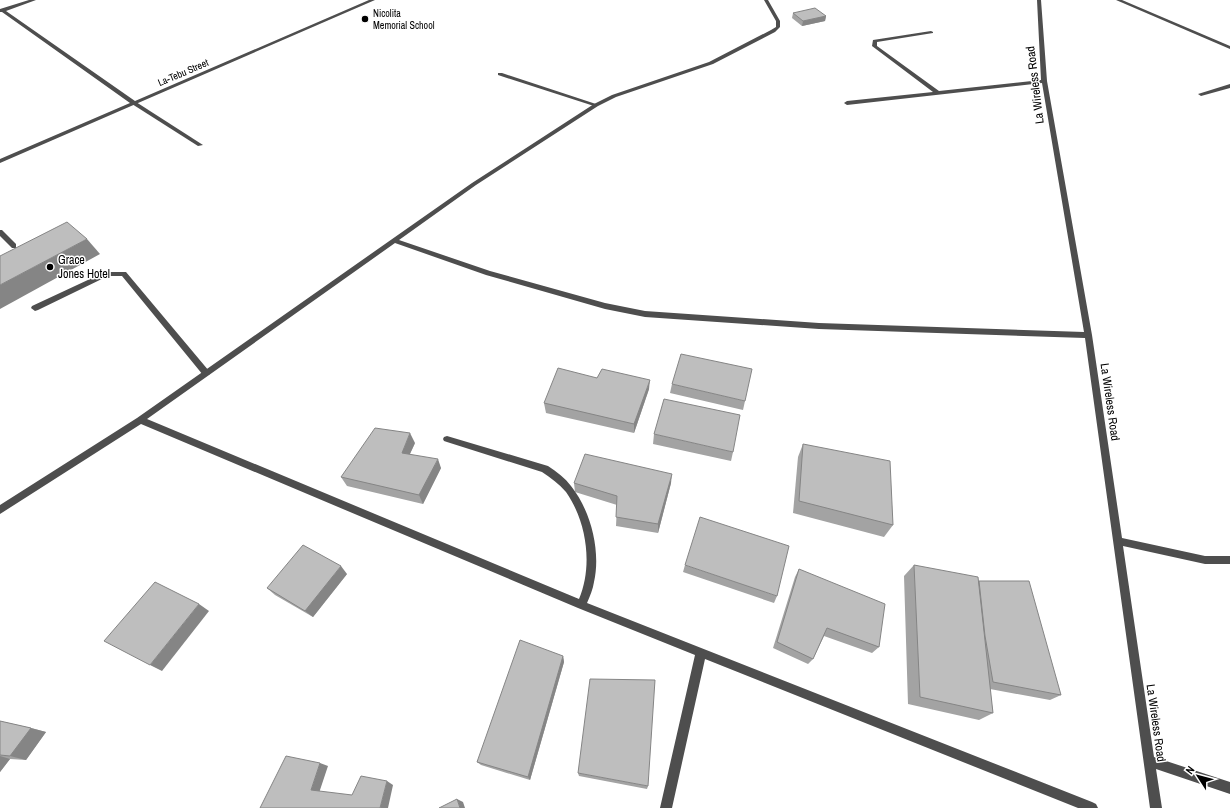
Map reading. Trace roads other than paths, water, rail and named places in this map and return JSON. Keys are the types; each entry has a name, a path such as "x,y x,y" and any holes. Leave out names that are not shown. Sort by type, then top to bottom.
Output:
{"street":[{"path":"1,11 34,0"},
{"name":"La-Tebu Street","path":"0,161 373,0"},
{"path":"0,510 140,420 474,184 596,105 614,96 711,63 774,30 778,27 778,21 766,0"},
{"name":"La Wireless Road","path":"1039,0 1044,81 1088,335 1156,808"},
{"path":"1118,0 1230,48"},
{"path":"1,11 134,103 200,145"},
{"path":"931,32 875,41 874,46 937,92"},
{"path":"500,74 596,105"},
{"path":"847,104 937,92 1044,81"},
{"path":"1201,94 1230,86"},
{"path":"0,232 14,246"},
{"path":"395,240 488,273 605,306 645,314 819,326 1088,335"},
{"path":"35,308 107,274 124,274 206,373"},
{"path":"140,420 581,605 1092,808"},
{"path":"447,439 545,468 558,476 572,495 587,524 592,552 590,581 581,605"},
{"path":"1118,541 1205,560 1230,560"},
{"path":"666,808 701,652"},
{"path":"1149,761 1230,788"}],"place":[{"name":"Nicolita Memorial School","path":"365,19"},
{"name":"Grace Jones Hotel","path":"50,267"}]}
